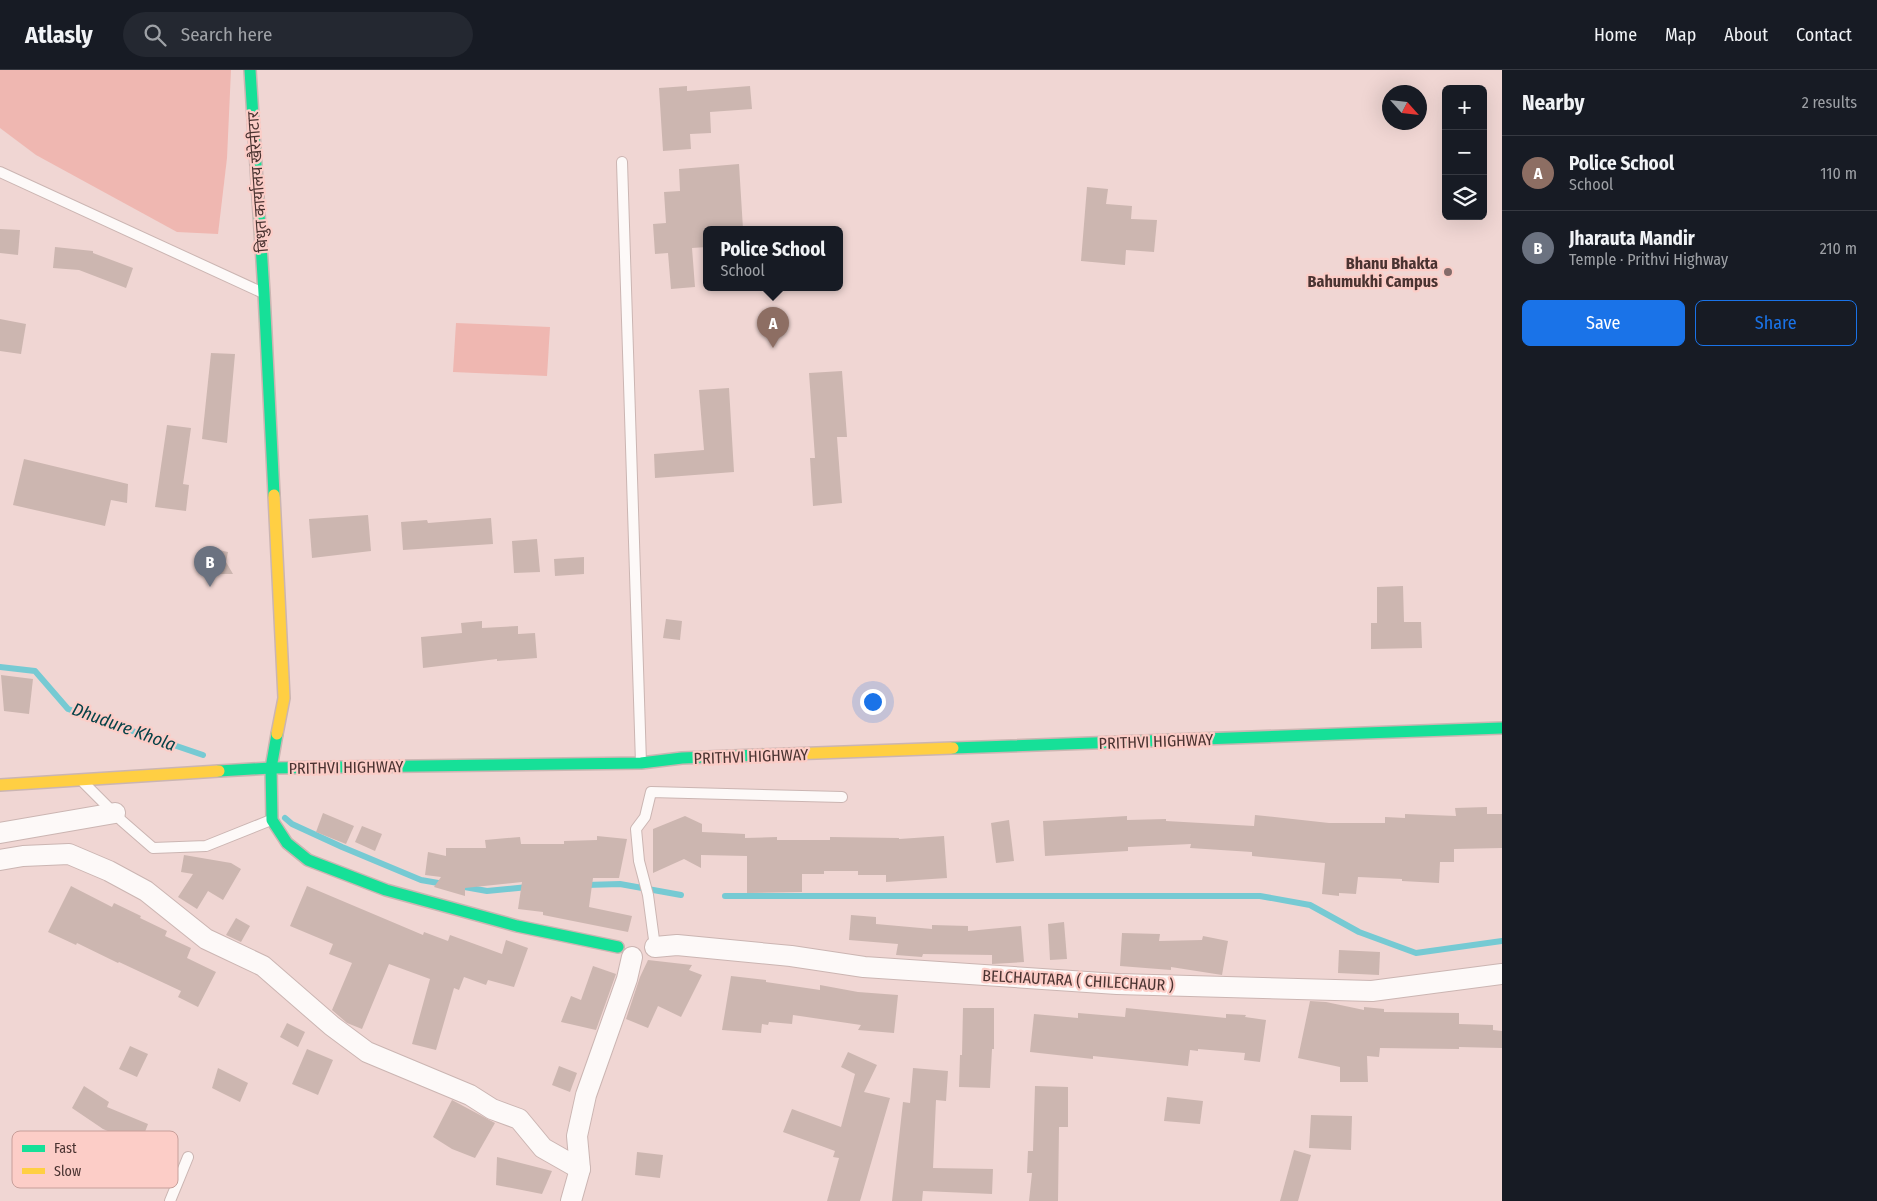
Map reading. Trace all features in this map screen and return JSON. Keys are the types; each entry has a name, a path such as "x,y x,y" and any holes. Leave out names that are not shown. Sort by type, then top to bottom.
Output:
{"main road":[{"name":"बिधुत कार्यालय खैरेनीटार","path":"250,70 264,293 284,698 271,768 272,820"},
{"name":"PRITHVI HIGHWAY","path":"0,785 271,768 641,763 682,758 1502,728"},
{"path":"272,820 287,843 308,860 386,890 517,926 625,952"}],"street":[{"path":"0,833 115,813"},
{"path":"0,860 23,856 69,854 109,870 146,891 206,939 263,966 332,1026 368,1052 470,1095 492,1109 519,1119 543,1148 580,1169"},
{"name":"BELCHAUTARA ( CHILECHAUR )","path":"655,947 686,946 790,956 864,967 1117,984 1372,991 1502,974"},
{"path":"571,1201 580,1169 577,1136 586,1095 627,979 625,952"}],"lane":[{"path":"622,162 641,763"},
{"path":"0,172 264,293"},
{"path":"81,781 153,848 206,846 272,820"},
{"path":"655,947 648,895 639,861 636,829 646,817 651,792 842,797"},
{"path":"178,1181 188,1157"},
{"path":"170,1201 175,1188"}],"shaded area":[{"path":"0,70 231,70 227,158 218,234 177,232 36,155 0,128"},
{"path":"456,323 550,327 547,376 453,372"}],"building":[{"path":"687,86 687,91 750,86 752,109 710,112 711,133 690,134 691,149 663,151 659,88"},
{"path":"739,164 743,226 703,226 703,247 692,248 695,287 671,289 668,253 655,254 653,224 666,223 664,192 680,191 679,169"},
{"path":"1087,187 1108,189 1106,204 1132,206 1131,219 1157,220 1154,252 1126,250 1125,265 1081,261"},
{"path":"0,229 20,230 18,255 0,253"},
{"path":"55,247 93,251 93,253 133,268 126,288 79,270 53,268"},
{"path":"0,319 26,324 21,354 0,351"},
{"path":"211,353 235,354 227,443 202,439"},
{"path":"842,371 847,437 837,437 842,503 813,506 810,458 815,458 809,373"},
{"path":"729,388 734,472 655,478 654,454 704,450 699,390"},
{"path":"167,425 191,428 183,484 189,485 186,511 155,507"},
{"path":"24,459 128,484 127,503 111,500 105,526 13,505"},
{"path":"368,515 371,551 312,558 309,519"},
{"path":"491,518 493,544 403,550 401,522 427,520 428,523"},
{"path":"537,539 540,572 514,573 512,541"},
{"path":"205,547 228,552 226,562 233,574 200,574"},
{"path":"584,557 584,574 555,576 554,559"},
{"path":"1403,586 1404,622 1421,622 1422,648 1371,649 1371,623 1377,623 1377,587"},
{"path":"666,619 682,621 680,640 663,638"},
{"path":"482,621 482,628 518,626 518,634 535,633 537,658 497,661 497,659 423,668 421,637 462,633 461,623"},
{"path":"1,675 33,679 29,714 4,711"},
{"path":"1487,807 1487,814 1502,814 1502,848 1454,849 1454,862 1440,862 1439,883 1358,877 1356,894 1339,893 1339,896 1322,894 1325,863 1252,856 1252,852 1190,848 1191,844 1128,847 1128,851 1045,856 1043,821 1127,816 1127,820 1166,819 1166,821 1254,826 1255,815 1329,823 1385,823 1385,817 1405,818 1405,814 1456,816 1455,808"},
{"path":"323,813 354,826 346,844 316,832"},
{"path":"685,816 702,824 702,832 745,834 745,838 777,837 777,840 830,840 830,837 899,839 944,836 947,878 886,882 886,875 858,875 858,871 824,871 824,874 802,874 802,892 747,893 747,856 701,855 701,868 684,859 653,873 653,829"},
{"path":"1009,820 1014,861 996,863 991,823"},
{"path":"362,826 382,834 375,851 355,842"},
{"path":"597,836 627,839 619,878 593,878 589,907 632,916 628,932 543,915 543,912 518,909 522,882 465,888 465,896 434,887 441,877 425,875 428,852 446,856 446,848 486,848 485,840 520,837 521,844 564,844 564,841 597,840"},
{"path":"184,855 231,863 241,869 223,900 208,891 197,909 178,897 193,874 181,872"},
{"path":"71,886 112,907 114,903 141,916 140,918 167,931 165,936 191,948 187,958 216,972 198,1007 178,997 181,991 77,943 76,945 48,932"},
{"path":"307,886 423,935 424,932 448,941 450,935 502,954 506,940 528,948 514,987 488,980 486,985 464,977 459,990 454,988 436,1050 412,1044 430,979 389,964 362,1029 347,1023 332,1010 352,963 329,954 333,944 290,926"},
{"path":"851,915 876,917 876,924 932,929 932,925 968,926 968,931 1021,926 1024,962 992,964 992,955 923,954 922,957 896,955 898,944 849,940"},
{"path":"236,918 250,926 241,942 226,935"},
{"path":"1064,922 1067,959 1050,960 1048,924"},
{"path":"1122,933 1160,934 1159,941 1202,940 1203,936 1228,941 1222,975 1171,967 1171,970 1120,966"},
{"path":"1339,950 1380,952 1379,975 1338,973"},
{"path":"648,960 692,965 689,970 702,975 681,1017 658,1006 648,1028 626,1019 640,977"},
{"path":"593,966 616,974 596,1030 561,1022 571,996 581,1000"},
{"path":"731,976 820,990 820,985 858,992 898,995 894,1033 858,1030 861,1025 793,1015 792,1024 769,1022 768,1025 762,1024 761,1033 722,1030"},
{"path":"1310,1001 1326,1002 1364,1010 1364,1007 1384,1009 1384,1012 1459,1013 1459,1024 1493,1025 1493,1030 1502,1031 1502,1048 1380,1048 1379,1057 1367,1056 1368,1082 1340,1082 1340,1067 1298,1058"},
{"path":"963,1008 994,1008 994,1049 992,1049 990,1088 959,1087"},
{"path":"1126,1008 1226,1018 1226,1014 1246,1015 1245,1017 1266,1020 1260,1062 1244,1060 1245,1053 1198,1049 1198,1051 1190,1050 1188,1066 1093,1056 1093,1059 1030,1052 1034,1014 1078,1018 1078,1013 1125,1017"},
{"path":"287,1023 305,1032 298,1047 280,1037"},
{"path":"130,1046 148,1054 137,1077 119,1069"},
{"path":"307,1049 333,1060 318,1095 292,1084"},
{"path":"848,1052 877,1065 864,1092 890,1098 860,1201 827,1201 839,1158 833,1157 835,1151 783,1132 792,1109 841,1127 855,1074 841,1067"},
{"path":"559,1066 577,1073 570,1092 552,1085"},
{"path":"218,1068 248,1083 240,1102 212,1088"},
{"path":"913,1068 948,1071 946,1101 936,1100 933,1168 993,1169 992,1194 923,1191 922,1201 892,1201 903,1102 910,1103"},
{"path":"84,1086 109,1102 107,1107 148,1124 145,1131 108,1131 72,1108"},
{"path":"1035,1086 1068,1087 1068,1127 1059,1127 1058,1201 1029,1201 1032,1173 1027,1173 1028,1151 1033,1151"},
{"path":"1167,1097 1203,1101 1200,1124 1164,1121"},
{"path":"452,1100 495,1123 475,1158 452,1149 433,1137"},
{"path":"1311,1115 1352,1116 1351,1150 1309,1148"},
{"path":"1294,1150 1311,1155 1298,1201 1280,1201"},
{"path":"637,1152 663,1155 660,1178 635,1175"},
{"path":"497,1157 552,1171 542,1194 496,1185"}],"waterway":[{"name":"Dhudure Khola","path":"0,667 35,671 68,709 203,755"},
{"path":"285,818 292,824 342,847 421,880 444,884"},
{"path":"586,885 620,884 681,895"},
{"path":"459,886 487,891 528,887"},
{"path":"725,896 1260,896 1310,905 1359,932 1416,953 1502,941"}],"traffic: fast":[{"path":"250,70 274,495"},
{"path":"953,748 1502,728"},
{"path":"277,734 271,768 272,820 287,843 308,860 386,890 517,926 618,947"},
{"path":"219,771 271,768 641,763 682,758 759,755"}],"traffic: slow":[{"path":"274,495 284,698 277,734"},
{"path":"759,755 953,748"},
{"path":"0,785 219,771"}],"place":[{"name":"Bhanu Bhakta Bahumukhi Campus","path":"1448,272"},
{"name":"Police School","path":"773,348"},
{"name":"Jharauta Mandir","path":"210,587"}]}
